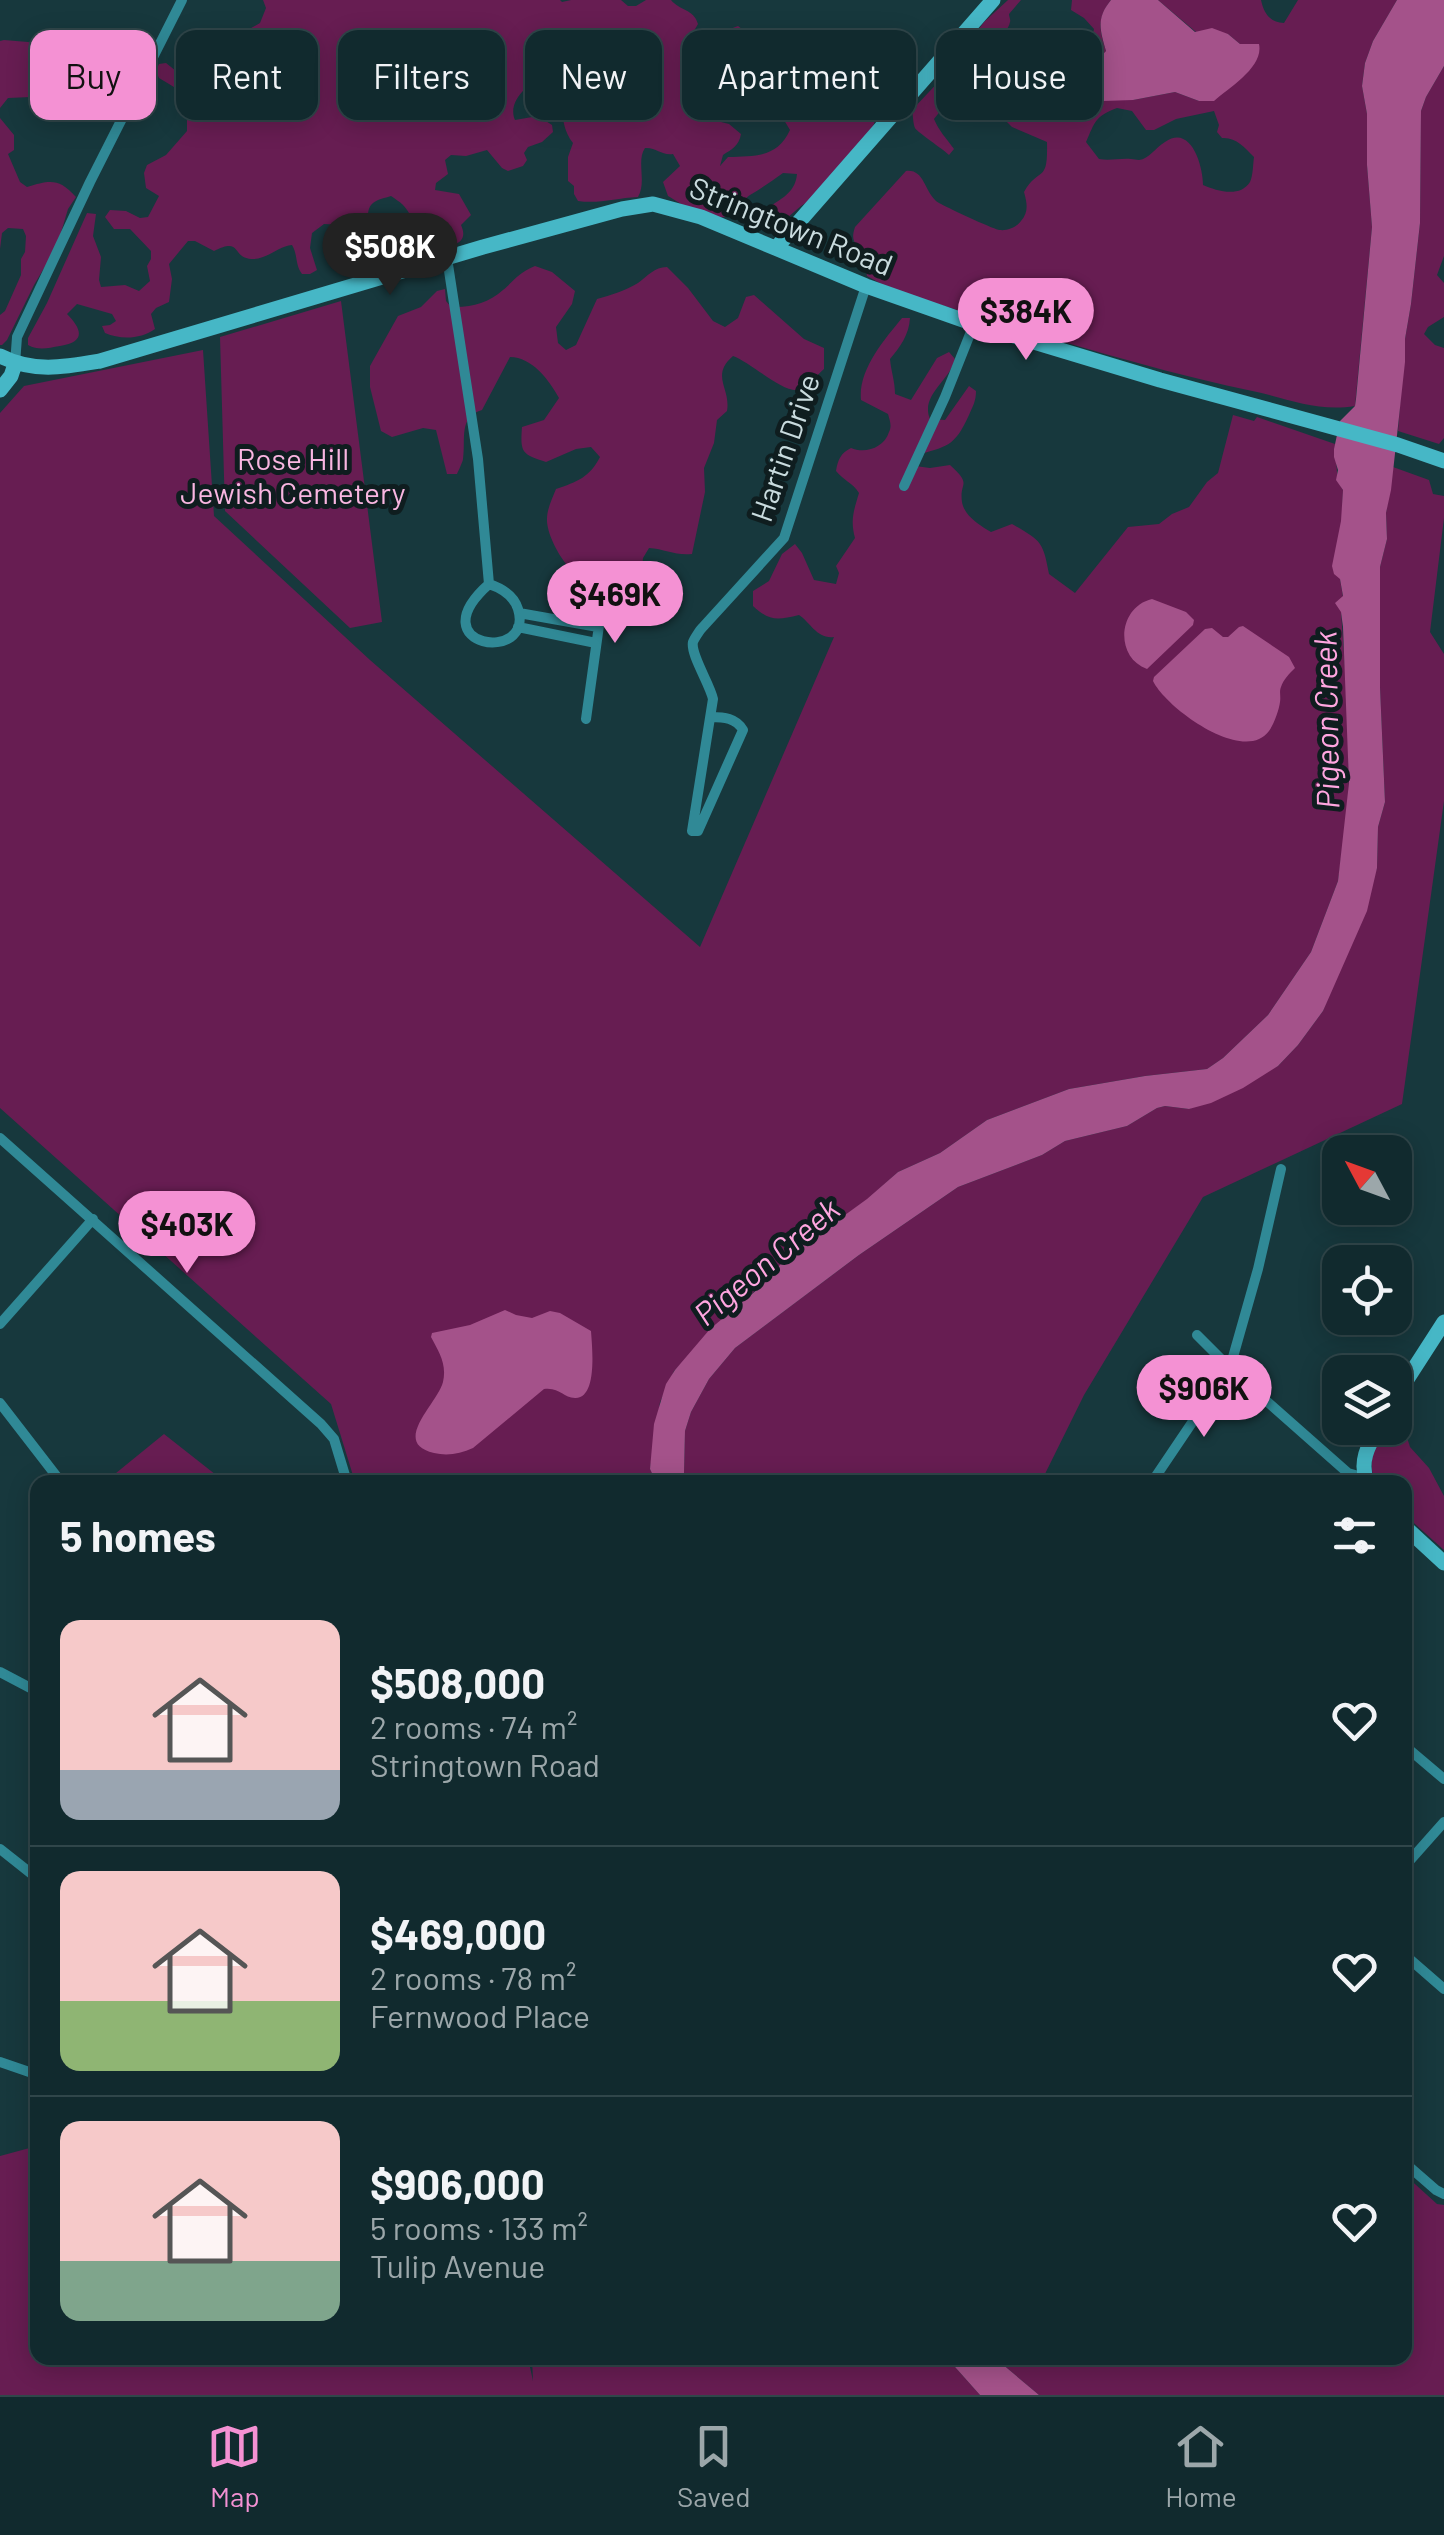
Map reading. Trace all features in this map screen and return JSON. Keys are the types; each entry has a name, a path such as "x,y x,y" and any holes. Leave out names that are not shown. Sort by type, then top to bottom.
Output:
{"main road":[{"path":"776,248 993,0"},
{"name":"Stringtown Road","path":"7,360 30,368 100,361 447,258 622,209 654,204 700,216 866,286 974,324 1444,461"},
{"path":"0,390 11,376 7,360"},
{"path":"1412,1372 1444,1322"},
{"path":"1362,1475 1370,1445"},
{"path":"1412,1533 1444,1563"}],"street":[{"path":"7,360 90,182 182,0"},
{"path":"447,258 478,459 489,584 469,607 467,629 484,643 498,644 510,638 518,627 519,613 516,603 501,588 489,584"},
{"name":"Hartin Drive","path":"711,718 724,716 739,723 743,730 710,808 698,831 692,831 713,699 696,658 694,640 784,538 866,286"},
{"path":"904,486 974,324"},
{"path":"586,719 608,568"},
{"path":"519,613 598,627"},
{"path":"518,627 596,642"},
{"path":"0,1138 321,1424 336,1444 345,1475"},
{"path":"1236,1374 1233,1357 1281,1169"},
{"path":"0,1324 93,1219"},
{"path":"1197,1335 1353,1475"},
{"path":"1157,1475 1214,1390 1236,1374"},
{"path":"0,1402 57,1475"},
{"path":"0,1672 30,1688"},
{"path":"1412,1752 1444,1779"},
{"path":"1412,1858 1444,1822"},
{"path":"0,1848 30,1872"},
{"path":"1412,1961 1444,1989"},
{"path":"0,2062 30,2072"},
{"path":"1412,2169 1444,2194"}],"green space":[{"path":"263,0 621,0 636,6 646,0 671,0 693,15 698,24 695,30 682,30 682,120 713,120 729,124 741,134 737,144 723,155 720,166 728,157 756,155 779,146 790,130 784,120 875,120 871,132 820,194 773,230 763,226 757,217 792,189 797,174 783,173 748,197 735,213 709,216 668,196 663,182 680,166 673,154 649,148 642,153 638,197 578,201 574,186 568,181 568,157 573,143 564,120 662,120 662,30 525,30 525,89 514,105 515,120 544,120 552,125 553,132 528,147 523,166 508,171 487,150 466,156 451,155 445,160 448,174 436,183 435,190 459,194 471,215 461,225 461,241 435,249 430,244 429,228 416,223 391,196 373,203 368,212 376,246 362,251 346,225 324,224 312,233 310,248 317,270 310,274 300,271 292,245 251,259 233,247 214,251 188,241 169,264 169,302 151,314 155,329 137,337 111,335 102,326 116,321 112,314 77,304 67,314 76,325 78,338 44,348 28,345 87,213 96,214 93,236 101,257 101,287 125,285 139,291 150,281 147,266 151,251 130,229 114,229 105,217 110,210 148,217 159,196 146,188 147,165 166,155 187,131 187,120 318,120 318,30 248,30 260,23 266,8"},
{"path":"1008,0 1021,0 1009,14 1006,30 978,30"},
{"path":"1072,0 1111,0 1101,30 1094,30 1071,10"},
{"path":"1158,0 1261,0 1268,16 1284,23 1298,0 1397,0 1373,41 1362,86 1367,114 1372,227 1355,406 1306,404 1166,371 894,291 867,276 863,256 853,239 855,227 906,171 917,173 936,201 968,217 996,229 1006,230 1019,223 1025,214 1024,192 1044,170 1047,142 1005,120 1097,120 1086,142 1099,159 1107,160 1143,159 1165,142 1182,138 1198,158 1203,185 1234,192 1250,182 1254,157 1236,141 1222,138 1217,132 1214,111 1176,119 1154,130 1146,130 1132,111 1117,108 1102,116 1102,86 1133,100 1175,92 1199,101 1240,44 1228,34 1196,32"},
{"path":"0,41 30,43 30,97 8,98 0,108"},
{"path":"166,63 176,71 176,88 159,78 156,71 159,64"},
{"path":"1444,66 1444,256 1437,275 1444,283 1444,317 1424,334 1444,348 1444,438 1439,444 1398,431 1420,223 1421,111"},
{"path":"936,84 934,119 954,149 949,155 917,130 913,120 916,106"},
{"path":"0,118 14,135 14,150 8,154 20,182 27,187 48,182 59,184 76,197 68,209 57,246 2,345 0,315 21,275 26,236 23,229 8,228 2,233 0,249"},
{"path":"535,266 552,272 575,291 572,304 556,327 558,343 566,350 576,345 597,299 628,288 662,267 667,267 688,288 713,321 725,327 738,318 746,297 754,295 804,339 824,348 824,369 798,390 784,387 733,356 726,363 722,376 727,411 717,420 714,443 704,468 705,492 692,554 649,548 642,569 597,584 588,583 571,570 551,538 549,508 556,489 582,478 600,457 591,447 546,462 524,451 522,427 544,420 559,398 545,377 526,361 510,357 482,410 469,418 457,474 447,474 436,430 423,428 392,437 381,431 370,387 370,366 398,316 421,307 437,291 445,289 451,307 479,304"},
{"name":"Rose Hill Jewish Cemetery","path":"341,301 382,622 350,628 225,511 220,337"},
{"path":"902,318 910,318 908,330 890,359 895,394 911,400 937,358 949,352 955,359 932,395 930,419 945,420 969,386 976,391 959,434 942,447 914,456 915,466 950,465 963,480 962,502 969,516 991,532 1012,524 1029,534 1042,548 1049,574 1075,593 1128,527 1159,524 1189,507 1218,473 1233,415 1254,421 1257,417 1335,444 1337,480 1343,490 1340,579 1349,799 1338,881 1311,952 1268,1015 1207,1069 1069,1089 987,1120 940,1153 898,1172 868,1199 794,1252 674,1371 660,1402 650,1469 653,1475 353,1475 331,1404 0,1108 0,413 24,386 203,350 214,516 370,660 700,947 834,637 819,633 799,615 780,619 764,615 753,606 753,591 769,581 782,554 795,544 814,580 836,584 836,566 855,538 853,520 859,493 836,471 840,457 848,450 873,448 889,432 888,414 861,400 864,378"},
{"path":"1393,467 1429,480 1433,494 1444,496 1430,632 1444,654 1444,801 1402,1104 1336,1135 1322,1135 1322,1141 1203,1197 1084,1395 1044,1475 684,1475 685,1431 709,1379 735,1348 859,1255 958,1187 1042,1155 1065,1141 1127,1126 1157,1108 1189,1109 1278,1066 1298,1045 1323,1011 1377,868 1378,827 1385,802 1380,567 1387,539 1386,513"},
{"path":"164,1434 216,1475 114,1475"},
{"path":"1377,1445 1409,1445 1429,1468 1444,1496 1444,1550 1412,1521 1412,1475 1374,1475 1373,1454"},
{"path":"30,2148 30,2365 530,2365 533,2381 532,2365 953,2365 980,2395 0,2395 0,2156"},
{"path":"1412,2181 1437,2204 1444,2205 1444,2395 1039,2395 1003,2365 1412,2365"}],"shaded area":[{"path":"1111,0 1158,0 1195,32 1212,28 1240,44 1259,44 1259,52 1244,76 1214,101 1199,101 1175,92 1102,101 1102,55 1106,51 1103,13"},
{"path":"1397,0 1444,0 1444,66 1421,111 1420,223 1386,513 1387,539 1380,567 1385,802 1367,911 1323,1011 1278,1066 1243,1088 1189,1109 1157,1108 1127,1126 1065,1141 1042,1155 958,1187 859,1255 735,1348 709,1379 691,1412 685,1431 684,1475 653,1475 654,1424 666,1384 710,1329 794,1252 898,1172 940,1153 987,1120 1069,1089 1207,1069 1268,1015 1311,952 1338,881 1349,783 1343,627 1335,603 1343,596 1340,579 1332,566 1343,490 1336,480 1334,449 1340,421 1355,406 1372,227 1367,114 1362,86 1373,41"},
{"path":"1152,599 1186,612 1194,620 1147,669 1129,654 1124,632 1132,612"},
{"path":"1243,626 1289,657 1295,668 1282,684 1279,709 1269,731 1257,740 1242,741 1206,729 1189,718 1153,681 1205,629 1212,628 1228,637"},
{"path":"505,1310 532,1318 550,1311 560,1313 591,1331 592,1370 587,1390 575,1398 544,1389 468,1450 444,1454 422,1448 416,1441 416,1432 444,1376 432,1333 470,1325"},
{"path":"953,2365 1003,2365 1039,2395 980,2395"}],"water label":[{"name":"Pigeon Creek","path":"1327,720"},
{"name":"Pigeon Creek","path":"767,1262"}]}
